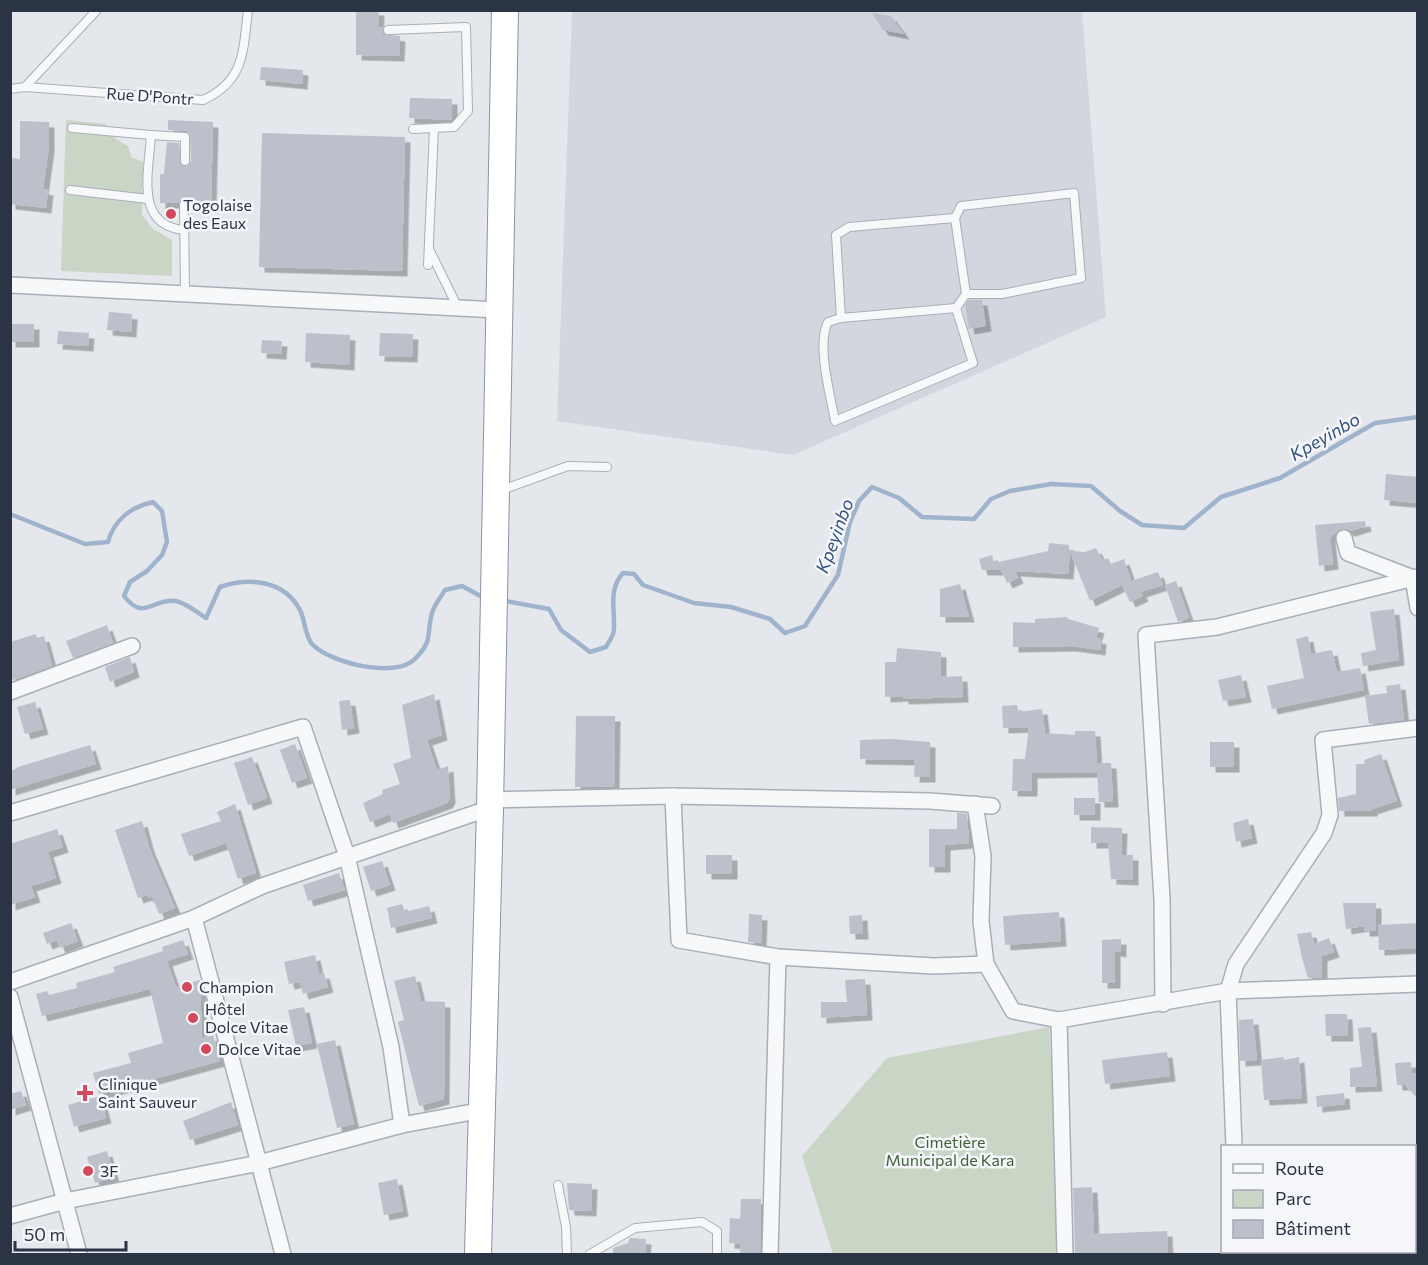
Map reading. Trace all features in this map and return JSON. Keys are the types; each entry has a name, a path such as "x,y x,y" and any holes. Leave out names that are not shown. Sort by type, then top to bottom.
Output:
{"highway":[{"path":"478,1254 490,804 505,10"}],"street":[{"path":"10,285 185,292 498,310"},
{"path":"1344,538 1348,553 1415,577"},
{"path":"1415,577 1418,608"},
{"path":"1163,1004 1162,899 1146,635 1217,627 1415,577"},
{"path":"10,692 132,646"},
{"path":"10,813 303,727 347,856 390,1047 402,1125"},
{"path":"1234,1145 1228,992 1236,964 1324,834 1330,815 1323,740 1418,728"},
{"path":"673,796 679,940 778,957 934,966 986,964"},
{"path":"10,982 194,918 262,886 490,804 673,796 992,806"},
{"path":"975,804 983,856 981,921 986,964 1013,1011 1059,1020 1228,992 1418,984"},
{"path":"194,918 283,1254"},
{"path":"770,1254 778,957"},
{"path":"10,997 79,1254"},
{"path":"1059,1020 1065,1254"},
{"path":"10,1216 65,1201 259,1163 402,1125 483,1110"}],"lane":[{"path":"25,87 97,10"},
{"name":"Rue D'Pontr","path":"10,89 25,87 203,100 219,93 234,77 242,60 248,10"},
{"path":"388,30 466,27 468,111 454,127 412,129"},
{"path":"72,128 185,137 185,161"},
{"path":"428,266 434,128"},
{"path":"151,135 148,199 151,212 168,228 184,230"},
{"path":"70,190 148,199"},
{"path":"956,308 973,363 835,422 826,369 824,330 828,322 841,318 956,308 966,294 955,218 961,206 1074,192 1081,278 1002,294 966,294"},
{"path":"184,205 185,292"},
{"path":"841,318 836,235 849,227 955,218"},
{"path":"429,249 458,308"},
{"path":"495,492 515,487 568,466 607,467"},
{"path":"558,1185 566,1227 567,1254"},
{"path":"590,1254 636,1228 702,1222 717,1231 717,1254"}],"shaded area":[{"path":"572,11 1082,11 1106,317 793,455 557,421"}],"green space":[{"path":"66,120 106,124 116,139 128,146 131,157 143,162 142,215 153,229 172,240 172,276 61,271"},
{"name":"Cimetière Municipal de Kara","path":"1049,1027 1062,1254 833,1254 802,1156 887,1058"}],"building":[{"path":"356,10 379,10 378,27 383,27 383,34 400,36 399,56 356,55"},
{"path":"872,13 891,16 904,34 883,30"},
{"path":"261,67 303,70 302,84 260,80"},
{"path":"410,98 452,99 452,120 409,118"},
{"path":"168,120 213,122 211,204 190,204 185,199 178,203 160,203 160,174 164,174 167,142 179,143 182,166 187,166 191,161 190,135 186,131 168,130"},
{"path":"20,121 49,122 49,147 43,189 48,190 46,208 10,204 10,158 20,159"},
{"path":"262,133 405,137 402,271 259,267"},
{"path":"969,300 982,300 986,326 969,329 965,305"},
{"path":"109,312 132,314 131,332 107,330"},
{"path":"10,324 34,324 34,342 10,342"},
{"path":"58,331 89,333 88,346 57,344"},
{"path":"306,333 350,335 349,365 305,362"},
{"path":"380,333 413,334 412,357 379,356"},
{"path":"262,340 282,341 281,354 261,353"},
{"path":"1386,474 1418,477 1418,503 1384,500"},
{"path":"1365,521 1366,526 1350,531 1341,529 1330,537 1333,564 1319,566 1315,525"},
{"path":"1049,543 1069,545 1068,574 1015,571 1018,578 1007,583 1001,570 982,570 979,559 992,555 994,563 1048,551"},
{"path":"1096,548 1102,560 1108,558 1111,564 1124,559 1131,580 1128,582 1158,572 1163,585 1141,592 1143,596 1130,602 1122,585 1090,601 1070,551 1085,552"},
{"path":"1176,581 1189,618 1178,622 1165,585"},
{"path":"960,584 969,617 940,617 940,589"},
{"path":"1394,609 1399,660 1363,666 1361,653 1376,650 1370,612"},
{"path":"1067,617 1099,628 1096,638 1101,639 1100,650 1071,646 1013,647 1013,622 1035,623 1035,619"},
{"path":"107,625 113,643 73,658 66,641"},
{"path":"36,634 37,638 44,636 52,666 10,681 10,642"},
{"path":"1308,636 1311,654 1332,650 1337,672 1360,668 1364,690 1272,709 1267,686 1304,678 1296,639"},
{"path":"897,648 941,652 941,677 962,676 963,697 903,699 903,696 885,697 885,662 896,662"},
{"path":"130,657 134,672 110,682 105,667"},
{"path":"1241,675 1246,697 1223,701 1218,680"},
{"path":"1400,684 1404,720 1369,724 1365,696 1387,693 1386,686"},
{"path":"434,694 442,735 427,740 437,770 448,766 450,798 447,803 393,823 390,814 370,822 363,803 383,794 382,790 400,784 393,764 411,758 402,705"},
{"path":"350,700 354,728 342,730 339,701"},
{"path":"35,702 43,729 25,734 17,707"},
{"path":"1017,705 1018,712 1042,709 1045,733 1075,735 1075,731 1095,731 1097,763 1111,763 1113,802 1099,802 1097,772 1032,773 1032,791 1012,791 1013,759 1025,759 1029,727 1003,728 1002,706"},
{"path":"576,716 615,716 614,787 575,787"},
{"path":"892,739 930,742 930,777 914,777 915,760 860,759 860,740"},
{"path":"1210,742 1234,742 1234,767 1210,767"},
{"path":"295,744 307,778 292,783 280,750"},
{"path":"90,745 96,764 10,790 10,772 18,767"},
{"path":"1381,754 1397,801 1372,809 1372,811 1339,811 1338,798 1356,794 1356,764 1365,764 1364,760"},
{"path":"252,757 267,798 248,805 234,763"},
{"path":"1074,798 1095,798 1095,815 1074,815"},
{"path":"235,804 256,873 238,879 226,843 189,856 181,834 221,821 217,812"},
{"path":"957,813 967,814 969,843 945,845 945,867 929,867 929,829 957,829"},
{"path":"1248,819 1252,838 1236,842 1233,823"},
{"path":"142,821 149,847 175,908 159,914 152,896 138,898 115,830"},
{"path":"1091,827 1122,828 1121,855 1133,855 1133,880 1111,879 1108,843 1091,843"},
{"path":"57,829 63,847 48,852 56,878 31,886 35,897 10,905 10,844"},
{"path":"706,855 732,855 732,874 706,874"},
{"path":"382,861 390,885 371,891 363,867"},
{"path":"339,873 345,890 308,901 303,885"},
{"path":"1343,903 1376,903 1376,931 1364,931 1364,926 1346,929"},
{"path":"402,904 405,912 429,906 432,918 391,928 387,908"},
{"path":"1059,912 1061,941 1005,945 1003,916"},
{"path":"749,914 762,915 761,943 748,942"},
{"path":"862,915 863,934 850,934 849,916"},
{"path":"71,923 78,941 60,948 57,940 47,944 43,933"},
{"path":"1418,923 1418,948 1379,950 1378,925"},
{"path":"1311,932 1314,944 1329,938 1334,952 1322,956 1322,978 1308,978 1302,958 1297,934"},
{"path":"1121,939 1121,952 1115,951 1115,983 1102,983 1102,940"},
{"path":"183,940 188,954 167,961 176,987 200,980 202,1038 213,1035 220,1061 99,1094 93,1073 131,1063 128,1053 163,1043 150,989 42,1016 36,994 47,991 49,995 77,988 76,983 115,972 113,967 163,951 162,947"},
{"path":"315,955 319,974 324,973 328,987 303,994 300,982 289,984 284,962"},
{"path":"415,976 421,1001 445,1002 444,1099 419,1106 398,1022 404,1020 394,981"},
{"path":"865,979 867,1015 821,1018 821,1002 847,1002 845,980"},
{"path":"304,1007 312,1043 296,1046 288,1010"},
{"path":"1325,1014 1347,1014 1348,1036 1326,1036"},
{"path":"1253,1019 1257,1060 1240,1061 1239,1020"},
{"path":"1371,1027 1377,1086 1350,1087 1350,1068 1362,1067 1358,1028"},
{"path":"335,1040 354,1124 337,1128 317,1044"},
{"path":"1167,1052 1170,1076 1105,1084 1102,1060"},
{"path":"1283,1057 1284,1060 1299,1057 1302,1098 1264,1100 1261,1060"},
{"path":"1411,1062 1412,1073 1418,1073 1418,1099 1405,1085 1397,1085 1395,1063"},
{"path":"21,1091 26,1105 10,1110 10,1094"},
{"path":"1344,1093 1345,1104 1317,1107 1316,1096"},
{"path":"100,1096 106,1118 74,1127 68,1105"},
{"path":"231,1102 238,1125 190,1140 183,1121"},
{"path":"107,1151 114,1177 95,1183 87,1157"},
{"path":"397,1179 403,1211 384,1215 378,1183"},
{"path":"567,1183 592,1184 591,1211 569,1210"},
{"path":"1092,1187 1094,1234 1167,1231 1168,1253 1075,1254 1073,1188"},
{"path":"741,1199 761,1199 760,1254 740,1254 740,1244 729,1243 730,1218 740,1219"},
{"path":"630,1238 646,1239 645,1254 613,1254 613,1248 628,1243"}],"waterway":[{"name":"Kpeyinbo","path":"500,600 549,609 561,630 590,652 606,647 612,636 615,586 623,573 634,574 643,585 694,603 731,607 770,619 785,633 805,626 838,575 850,522 859,501 872,487 899,498 922,517 974,519 991,499 1010,491 1051,484 1091,486 1120,511 1142,525 1184,528 1221,497 1280,478 1375,423 1418,417"},
{"name":"Kpeyinbo","path":"10,514 85,544 108,542 114,527 124,516 138,507 153,502 162,511 167,542 162,555 147,571 130,582 124,596 131,604 143,608 176,601 206,618 220,587 242,582 265,583 285,592 293,600 300,610 312,644 333,657 363,666 393,668 406,665 415,659 425,647 433,610 445,590 462,586 486,599"}],"place":[{"name":"Togolaise des Eaux","path":"171,214"},
{"name":"Champion","path":"187,987"},
{"name":"Hôtel Dolce Vitae","path":"193,1018"},
{"name":"Dolce Vitae","path":"206,1049"},
{"name":"Clinique Saint Sauveur","path":"85,1093"},
{"name":"3F","path":"88,1171"}]}
